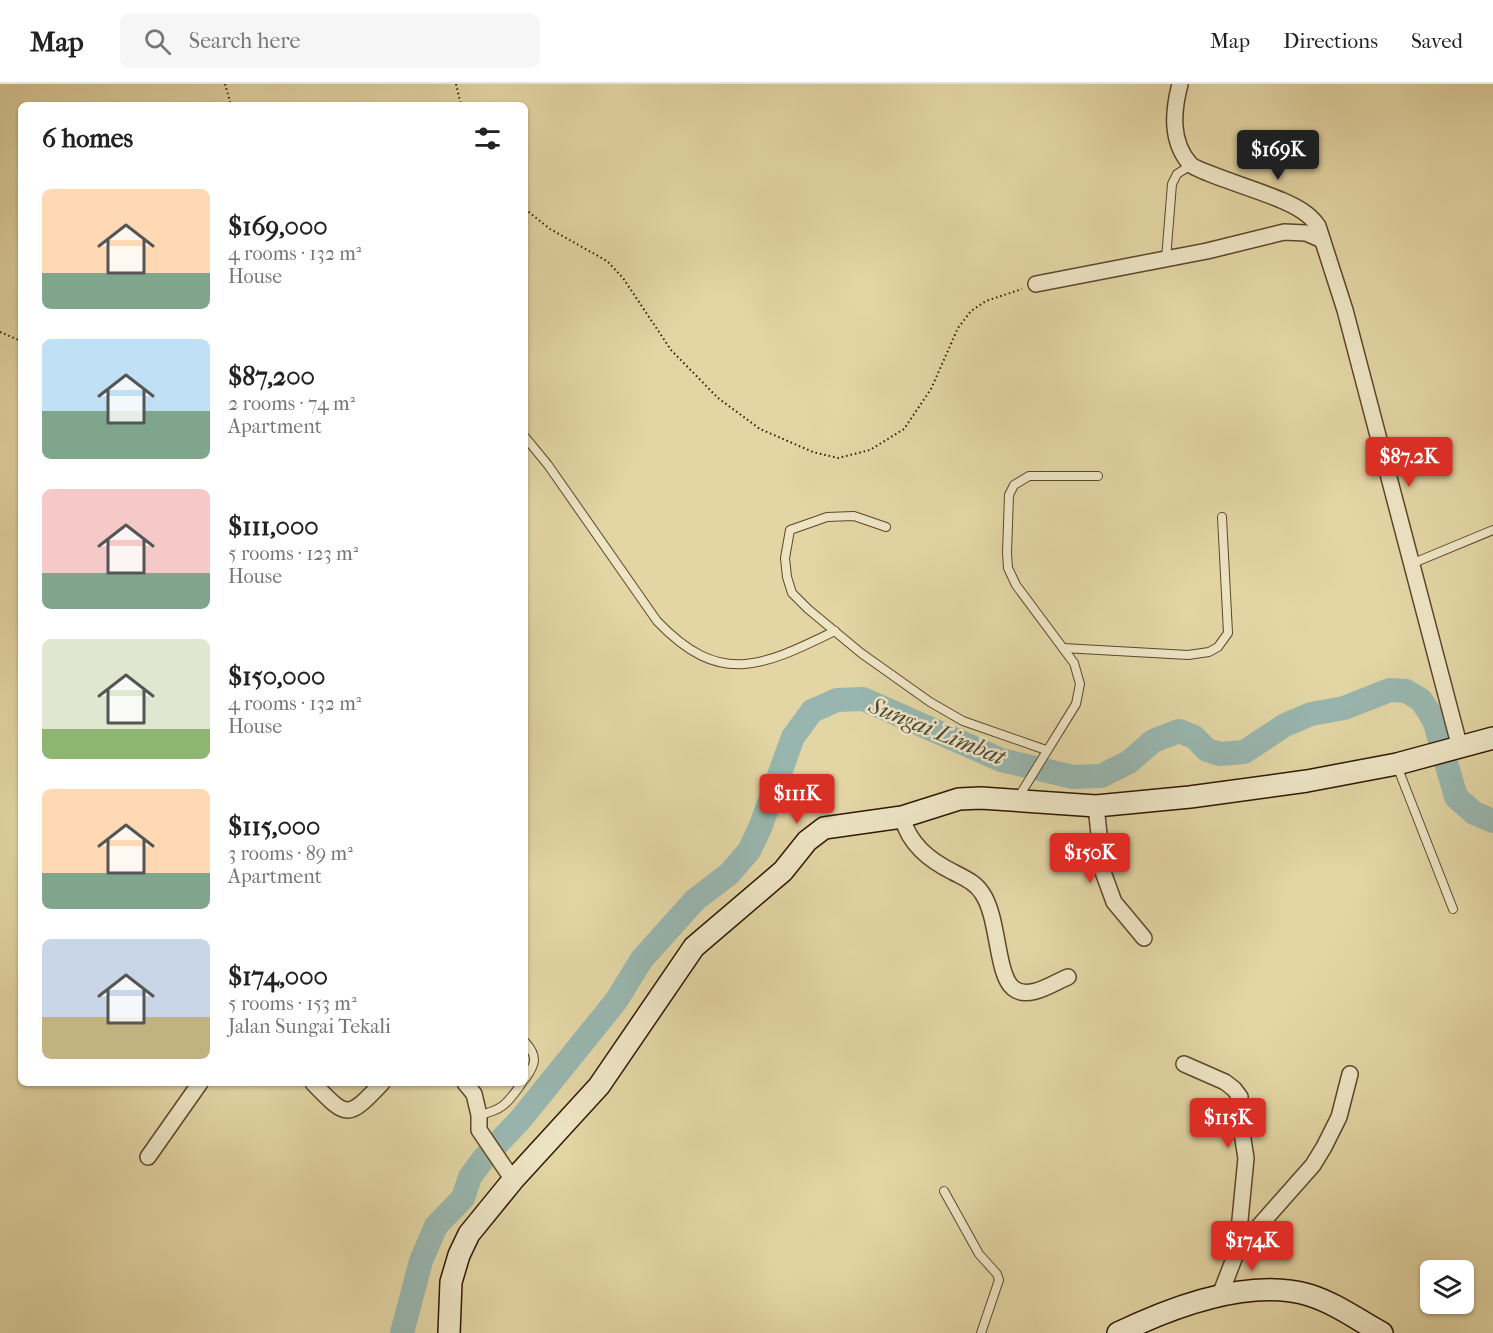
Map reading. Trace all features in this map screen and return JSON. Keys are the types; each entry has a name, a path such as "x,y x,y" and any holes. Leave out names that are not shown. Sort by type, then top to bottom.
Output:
{"street":[{"path":"1180,84 1175,103 1174,125 1179,144 1191,165 1291,205 1312,218 1318,226 1345,310 1456,749"},
{"path":"1036,284 1166,259 1284,232 1306,233 1322,240"},
{"path":"449,1333 451,1282 459,1255 469,1234 513,1180 599,1086 694,947 783,871 807,841 824,828 902,818 959,799 1016,800 1043,804 1096,806 1296,783 1397,764 1493,738"},
{"path":"1096,806 1103,872 1114,902 1144,938"},
{"path":"902,818 906,834 918,848 942,866 974,883 984,895 994,919 1005,978 1013,988 1022,993 1035,992 1068,976"},
{"path":"1184,1064 1225,1082 1240,1097 1241,1127 1246,1158 1237,1251 1220,1295"},
{"path":"1237,1251 1313,1165 1339,1117 1350,1074"},
{"path":"148,1158 198,1086"},
{"path":"316,1086 338,1109 345,1110 363,1103 378,1086"},
{"path":"467,1086 474,1094 480,1115 479,1130 513,1180"},
{"path":"1118,1333 1160,1314 1220,1295 1252,1292 1298,1292 1326,1301 1382,1333"}],"lane":[{"path":"1166,259 1172,184 1177,174 1191,165"},
{"path":"528,440 657,621 676,641 695,654 727,666 748,666 807,645 835,632"},
{"path":"1016,800 1076,704 1080,684 1074,663 1016,585 1008,568 1006,553 1009,495 1014,485 1029,476 1098,476"},
{"path":"886,527 854,516 827,518 790,530 785,558 792,593 869,660 930,702 963,721 1046,750"},
{"path":"1063,648 1188,655 1209,652 1218,647 1228,633 1222,517"},
{"path":"1411,564 1493,530"},
{"path":"1397,764 1453,909"},
{"path":"528,1045 536,1057 533,1069 528,1076"},
{"path":"480,1115 496,1112 505,1106 520,1086"},
{"path":"944,1191 979,1254 997,1274 999,1280 981,1333"}],"path":[{"path":"225,84 230,102"},
{"path":"456,84 460,102"},
{"path":"528,211 550,229 607,261 623,278 671,350 718,398 760,429 813,452 838,458 870,450 904,429 931,389 958,328 971,311 986,301 1036,284"},
{"path":"0,332 18,341"}],"waterway":[{"name":"Sungai Limbat","path":"402,1333 421,1261 436,1226 463,1198 470,1177 484,1158 520,1120 616,1001 642,959 695,900 729,874 749,851 760,828 793,737 812,711 837,700 863,699 1001,760 1073,777 1101,776 1129,762 1153,741 1179,731 1194,737 1207,750 1220,754 1244,752 1285,725 1311,714 1344,708 1390,690 1406,691 1421,700 1434,720 1456,797 1474,813 1493,821"}]}
